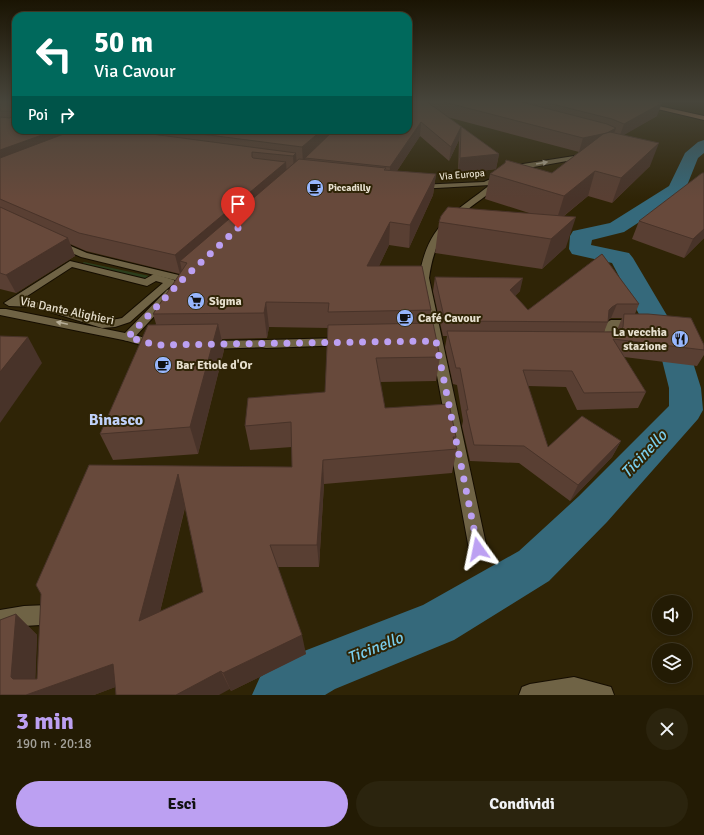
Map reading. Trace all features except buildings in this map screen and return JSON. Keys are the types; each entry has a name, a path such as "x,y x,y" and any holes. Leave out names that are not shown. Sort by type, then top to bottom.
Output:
{"street":[{"name":"Via Europa","path":"411,188 475,185 497,180 526,166 594,154"},
{"path":"478,549 432,341 424,278 425,265 436,236 443,226 496,184 497,180"},
{"path":"452,186 472,193 475,200"},
{"path":"49,239 84,256 186,276 128,337"},
{"path":"70,264 147,283 154,277 170,282 126,320 115,323 102,324 35,304 8,303 70,264"},
{"name":"Via Dante Alighieri","path":"0,312 128,337 156,345 164,345"},
{"path":"605,342 611,324 645,325"},
{"path":"432,341 452,341"},
{"path":"195,345 351,342"},
{"path":"0,620 24,616 49,615 48,637"},
{"path":"530,695 574,688 603,695"}],"green space":[{"path":"84,262 154,277 147,283 78,266"}],"waterway":[{"name":"Ticinello","path":"278,695 317,671 437,623 534,566 593,509 686,410 685,388 676,356 621,258 580,249 581,236 617,228 677,189 691,156 704,145"}],"place":[{"name":"Piccadilly","path":"315,188"},
{"name":"Sigma","path":"196,301"},
{"name":"Café Cavour","path":"405,318"},
{"name":"La vecchia stazione","path":"680,339"},
{"name":"Bar Etiole d'Or","path":"163,365"}],"district":[{"name":"Binasco","path":"116,420"}],"route":[{"path":"238,228 183,279 128,337 156,345 436,341 478,549"}]}
